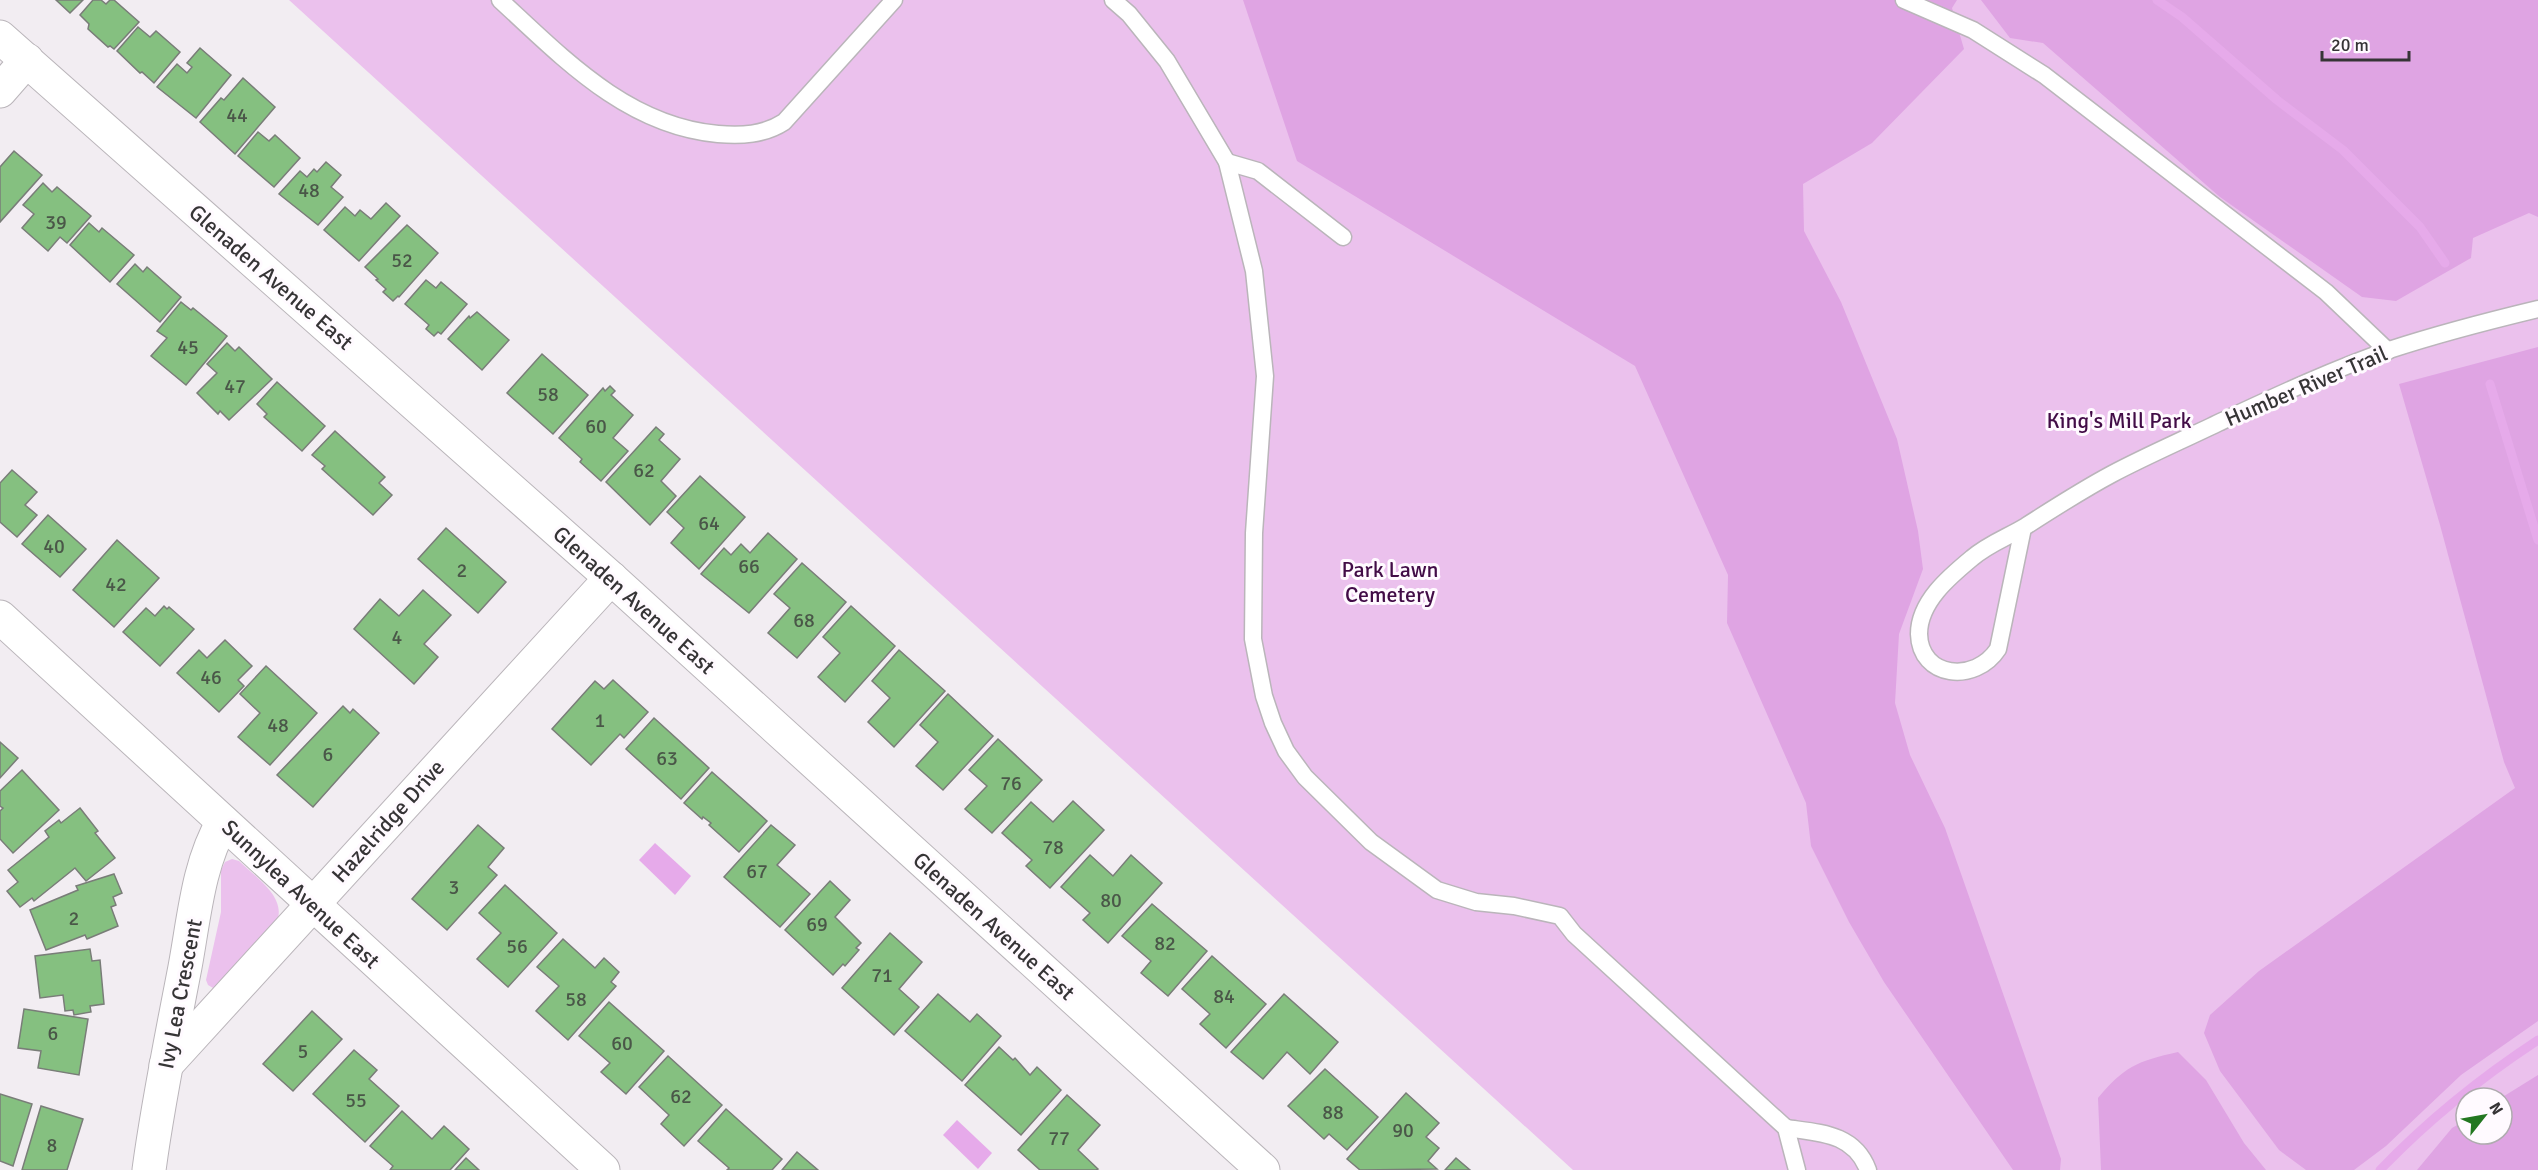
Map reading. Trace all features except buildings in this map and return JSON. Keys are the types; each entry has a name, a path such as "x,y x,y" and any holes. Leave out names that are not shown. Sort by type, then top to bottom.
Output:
{"street":[{"name":"Glenaden Avenue East","path":"0,36 611,578 1263,1170"},
{"path":"0,91 27,60"},
{"name":"Hazelridge Drive","path":"166,1065 611,578"},
{"name":"Sunnylea Avenue East","path":"0,617 603,1170"},
{"name":"Ivy Lea Crescent","path":"149,1170 166,1065 210,844 223,822"}],"lane":[{"path":"500,0 580,74 619,99 653,118 681,128 732,136 771,130 784,122 894,0"},
{"path":"1113,0 1129,14 1167,62 1227,162 1254,272 1265,376 1254,534 1253,639 1264,696 1286,751 1305,777 1371,842 1437,890 1476,902 1514,906 1560,916 1574,934 1786,1128 1797,1170"},
{"path":"1904,0 1973,30 2044,75 2326,292 2388,351"},
{"path":"1227,162 1258,171 1343,237"},
{"name":"Humber River Trail","path":"2023,528 1998,649 1992,658 1973,670 1951,672 1940,668 1924,652 1919,639 1919,625 1928,604 1973,556 1997,540 2023,528 2113,474 2272,398 2388,351 2475,324 2538,309"},
{"path":"1786,1128 1832,1134 1848,1141 1861,1155 1868,1170"}],"green space":[{"path":"289,0 2538,0 2538,1170 1573,1170"},
{"path":"232,859 239,861 266,886 277,902 278,918 221,984 213,988 206,980 221,912 221,870 225,862"}],"shaded area":[{"path":"1243,0 1957,0 1952,8 1964,49 1872,143 1803,184 1804,231 1841,302 1897,439 1918,531 1923,569 1899,634 1895,703 1910,755 1945,828 2061,1159 2060,1170 2013,1170 1884,982 1849,922 1811,846 1806,803 1727,623 1728,575 1635,366 1297,161"},
{"path":"1981,0 2538,0 2538,217 2529,213 2473,238 2471,258 2396,301 2362,297 2220,197 2043,43 2010,38"},
{"path":"2538,347 2538,1021 2461,1075 2386,1146 2354,1170 2306,1170 2279,1150 2220,1071 2204,1033 2210,1015 2259,971 2515,788 2504,762 2399,384"},
{"path":"655,843 691,876 675,895 639,860"},
{"path":"2178,1052 2206,1080 2244,1143 2266,1170 2101,1170 2098,1098 2116,1079 2132,1067"},
{"path":"2538,1075 2538,1170 2417,1170 2454,1127 2454,1146 2514,1146 2514,1090"},
{"path":"957,1120 992,1153 978,1169 943,1135"}],"waterway":[{"path":"2157,0 2182,17 2277,100 2343,150 2420,227 2445,263"},
{"path":"2490,384 2538,540"},
{"path":"2380,1170 2455,1100 2538,1040"}],"park label":[{"name":"King's Mill Park","path":"2119,420"},
{"name":"Park Lawn Cemetery","path":"1390,582"}]}
